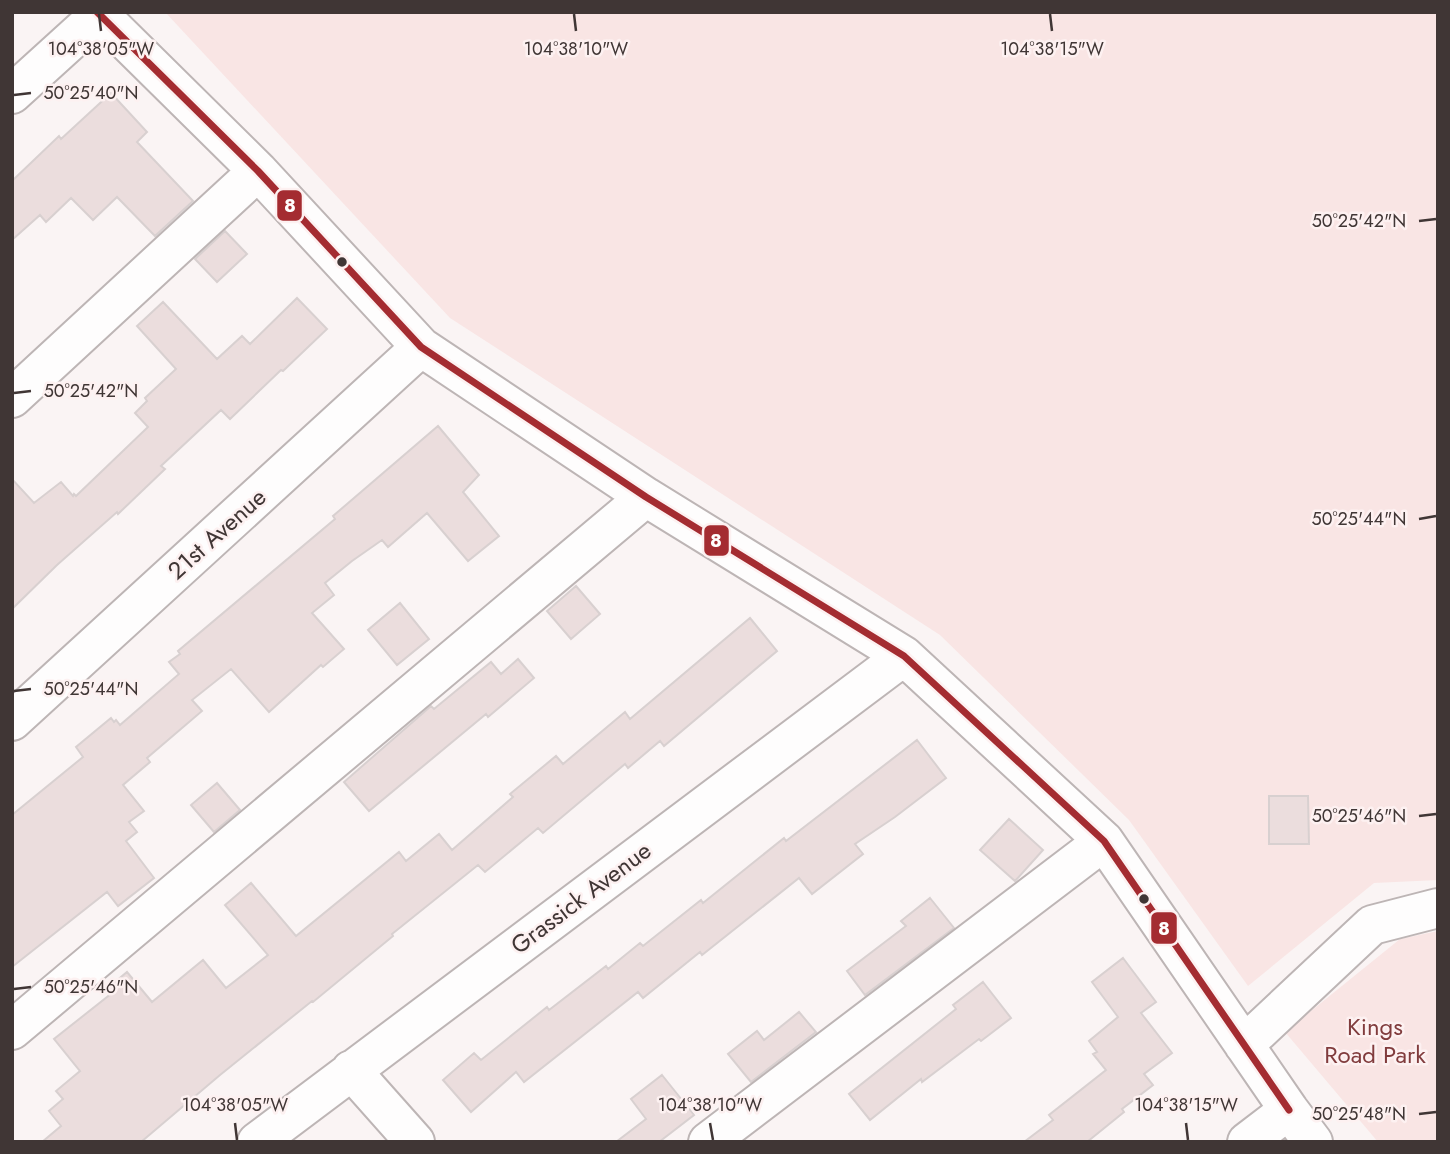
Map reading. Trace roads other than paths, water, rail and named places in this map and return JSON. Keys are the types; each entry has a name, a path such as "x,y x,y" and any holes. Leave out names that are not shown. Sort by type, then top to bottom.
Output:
{"street":[{"path":"12,94 98,14 258,171 421,347 646,497 904,656 1104,841 1313,1142"},
{"path":"12,398 258,171"},
{"name":"21st Avenue","path":"12,721 421,347"},
{"path":"12,1030 646,497"},
{"name":"Grassick Avenue","path":"257,1142 904,656"},
{"path":"708,1142 1104,841"},
{"path":"1244,1045 1372,925 1438,908"},
{"path":"351,1070 415,1142"},
{"path":"1247,1142 1289,1110"}],"park label":[{"name":"Kings Road Park","path":"1375,1041"}]}
